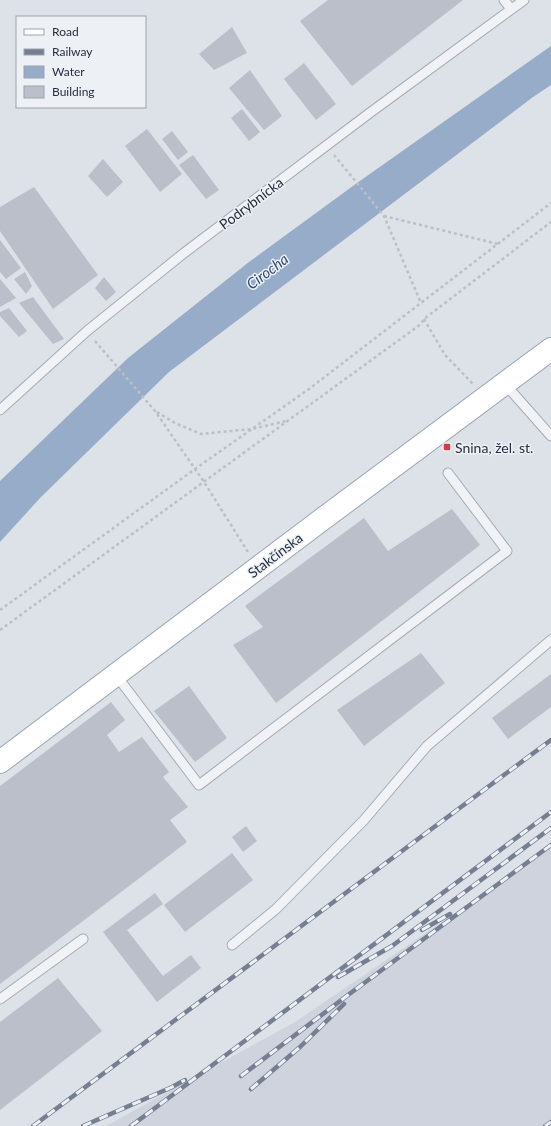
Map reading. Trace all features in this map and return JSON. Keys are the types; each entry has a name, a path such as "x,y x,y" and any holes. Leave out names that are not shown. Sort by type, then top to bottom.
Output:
{"main road":[{"name":"Stakčínska","path":"0,762 551,349"}],"lane":[{"path":"504,0 511,9"},
{"name":"Podrybnícka","path":"0,410 87,331 184,254 524,0"},
{"path":"505,384 551,436"},
{"path":"116,675 199,784 507,551 448,473"},
{"path":"232,945 276,909 364,820 427,746 551,640"},
{"path":"0,999 83,939"}],"path":[{"path":"327,146 383,216 421,303"},
{"path":"0,610 195,469 309,389 551,203"},
{"path":"383,216 498,244"},
{"path":"0,630 421,324 424,319 551,222"},
{"path":"424,319 445,355 486,398"},
{"path":"87,331 155,411 204,482 258,568"},
{"path":"155,411 175,423 201,434 252,429 287,421"}],"shaded area":[{"path":"551,848 551,1126 106,1126 295,1022"}],"water":[{"name":"Cirocha","path":"551,46 551,85 533,97 169,372 41,497 0,542 0,481 128,358 249,262 357,183"}],"building":[{"path":"328,0 463,0 352,86 300,21"},
{"path":"232,27 247,53 214,70 199,54"},
{"path":"304,63 336,104 316,120 284,79"},
{"path":"250,70 282,116 264,130 229,88"},
{"path":"242,109 260,132 249,141 231,118"},
{"path":"147,129 182,174 160,192 125,146"},
{"path":"172,131 188,152 178,160 162,139"},
{"path":"193,155 219,190 206,199 179,165"},
{"path":"103,159 123,182 107,197 88,176"},
{"path":"34,187 98,275 53,309 0,231 0,207"},
{"path":"0,240 21,268 6,279 0,272"},
{"path":"25,272 32,286 26,294 14,279"},
{"path":"104,277 116,292 106,301 95,288"},
{"path":"0,279 16,298 0,307"},
{"path":"33,297 64,339 53,344 19,303"},
{"path":"9,308 27,331 19,337 0,316 0,312"},
{"path":"452,509 480,545 276,703 233,645 263,627 245,606 364,518 388,551"},
{"path":"421,653 445,683 364,746 337,710"},
{"path":"551,674 551,707 508,739 492,718"},
{"path":"189,686 227,738 195,762 154,711"},
{"path":"111,702 125,720 107,735 119,752 142,737 169,772 163,777 188,807 170,820 187,842 0,984 0,786"},
{"path":"246,826 257,841 243,852 232,837"},
{"path":"232,853 253,880 185,932 164,905"},
{"path":"155,893 163,904 127,930 163,976 191,955 201,968 157,1002 103,932"},
{"path":"58,978 102,1031 0,1110 0,1022"}],"railway":[{"path":"33,1126 551,740"},
{"path":"131,1126 551,812"},
{"path":"338,977 392,946 551,828"},
{"path":"241,1076 551,845"},
{"path":"422,930 450,914"},
{"path":"251,1089 300,1047 344,1004"},
{"path":"83,1126 185,1080"},
{"path":"545,1126 551,1122"}],"place":[{"name":"Snina, žel. st.","path":"447,447"}]}
